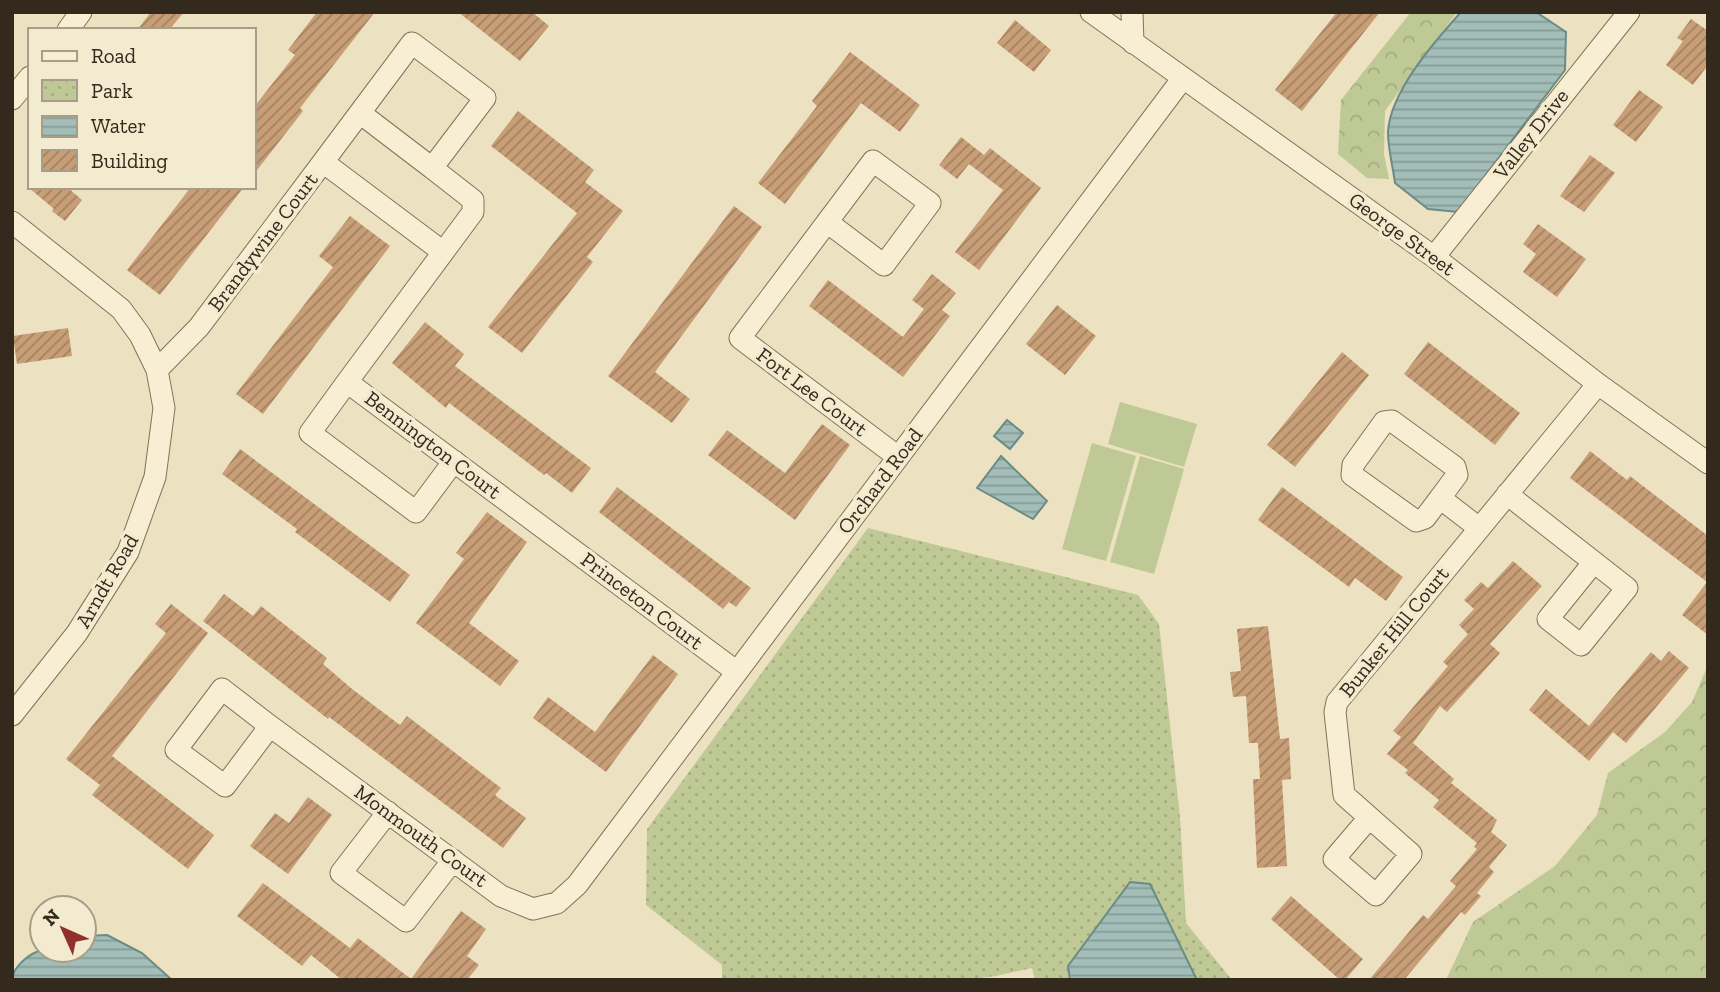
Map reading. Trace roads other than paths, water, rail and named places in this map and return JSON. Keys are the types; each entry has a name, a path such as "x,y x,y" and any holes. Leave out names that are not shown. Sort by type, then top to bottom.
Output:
{"street":[{"path":"69,28 81,12"},
{"name":"George Street","path":"1091,12 1434,257 1598,384 1708,464"},
{"path":"1132,12 1133,43"},
{"name":"Valley Drive","path":"1434,257 1629,12"},
{"path":"323,162 412,43 485,98 432,168 360,113"},
{"name":"Orchard Road","path":"577,885 1183,78"},
{"path":"12,99 28,79"},
{"name":"Fort Lee Court","path":"827,222 884,265 930,204 873,161 827,222 740,338 898,457"},
{"name":"Brandywine Court","path":"157,370 199,327 323,162 443,252"},
{"name":"Bennington Court","path":"432,168 473,200 473,212 347,382 546,530"},
{"name":"Arndt Road","path":"12,715 77,633 128,552 155,477 164,408 157,370 140,335 121,309 17,234"},
{"path":"347,382 310,433 416,512 454,461"},
{"name":"Bunker Hill Court","path":"1369,818 1344,796 1335,712 1337,702 1598,384"},
{"path":"1392,421 1455,467 1457,475 1440,498 1425,519 1416,521 1352,475 1353,465 1384,422 1392,421"},
{"path":"1507,494 1594,562"},
{"path":"1440,498 1479,528"},
{"name":"Princeton Court","path":"546,530 737,672"},
{"name":"Monmouth Court","path":"270,726 225,786 176,750 222,689 501,895 533,909 557,903 577,885"},
{"path":"388,812 341,873 406,921 453,860"}],"water":[{"path":"1461,12 1536,12 1566,32 1565,70 1458,212 1428,209 1395,183 1388,133 1396,101 1415,68"},
{"path":"1007,420 1023,433 1010,449 994,436"},
{"path":"1001,456 1047,501 1033,519 977,488"},
{"path":"1130,882 1150,884 1197,980 1070,980 1068,966"},
{"path":"98,935 107,935 142,953 172,980 12,980 19,965 28,957 28,964 98,964"}]}
